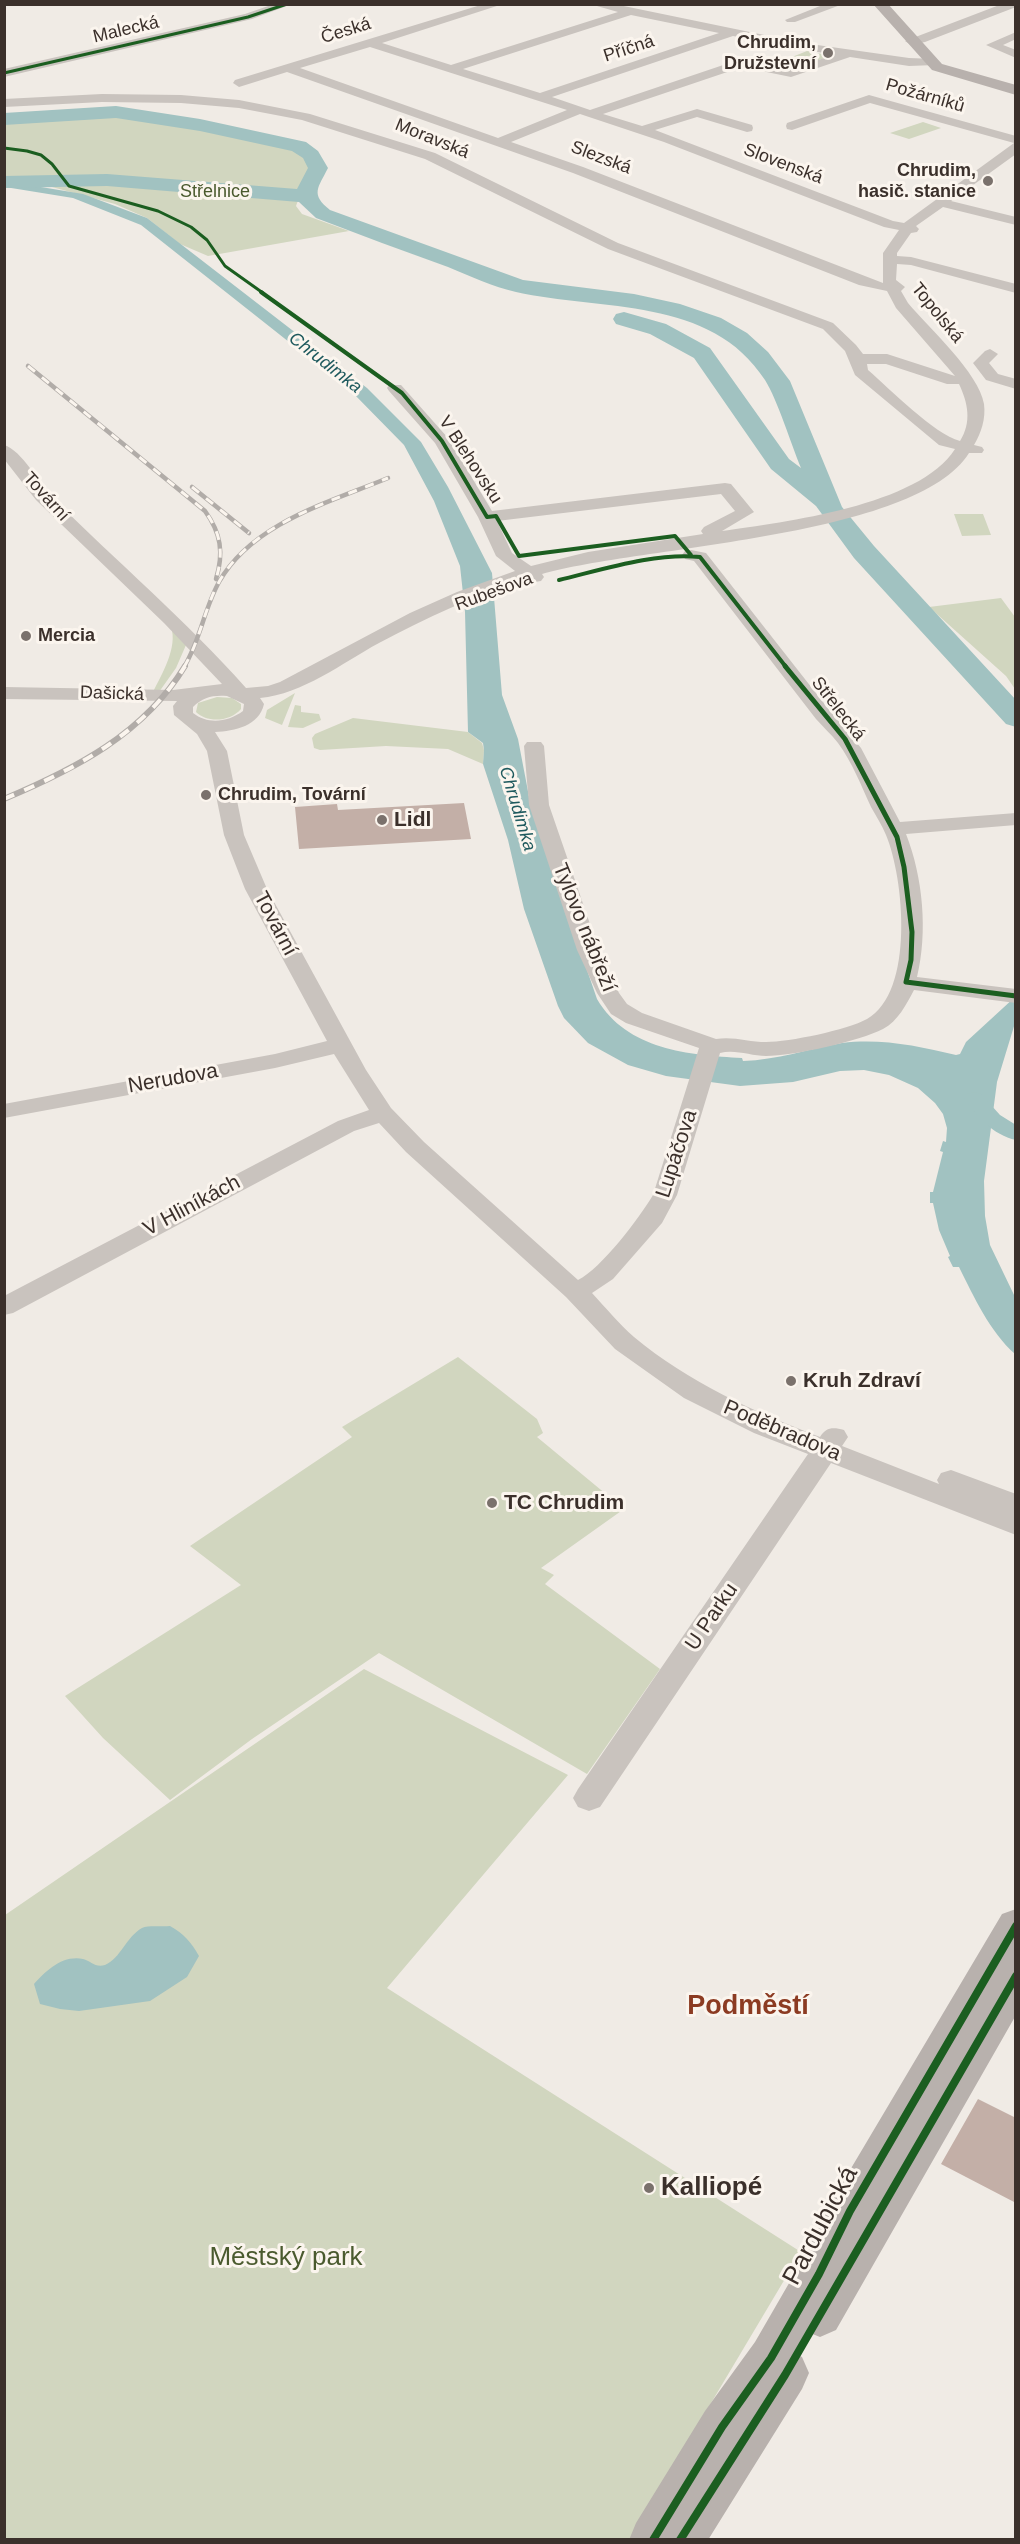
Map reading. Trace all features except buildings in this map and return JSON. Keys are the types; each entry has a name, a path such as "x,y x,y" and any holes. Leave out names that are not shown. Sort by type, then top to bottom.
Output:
{"main road":[{"path":"880,4 932,62 945,70 1016,90"},
{"path":"932,62 1016,85"},
{"name":"Pardubická","path":"653,2540 722,2427 771,2358 819,2274 850,2211 1016,1926"},
{"name":"Pardubická","path":"680,2540 785,2375 1016,1976"}],"street":[{"name":"Malecká","path":"4,72 254,16 287,4"},
{"name":"Česká","path":"238,82 498,4"},
{"path":"595,4 803,47 915,63 932,62"},
{"path":"450,69 656,4"},
{"path":"791,20 838,4"},
{"path":"911,41 1014,4"},
{"name":"Příčná","path":"538,98 731,33"},
{"path":"1016,35 992,45 1016,54"},
{"name":"Slovenská","path":"370,43 642,130 889,224 909,228"},
{"path":"753,64 803,47"},
{"path":"499,142 739,64 753,64 791,73 849,54"},
{"name":"Slezská","path":"287,68 578,170 864,282 895,287"},
{"name":"Moravská","path":"4,103 102,98 181,99 238,104 305,117 419,152 613,246 820,322 840,335 858,359"},
{"name":"Požárníků","path":"792,126 867,99 1016,140"},
{"name":"Slovenská","path":"642,130 697,113 747,128"},
{"name":"Topolská","path":"970,449 983,438 988,421 985,395 969,370 895,287 887,271 888,256 896,239 1016,147"},
{"name":"Topolská","path":"944,202 1016,157"},
{"path":"944,202 1016,221"},
{"name":"Topolská","path":"895,287 895,260 909,228"},
{"path":"895,260 911,261 1016,289"},
{"path":"990,354 981,363 990,376 1016,384"},
{"path":"952,381 887,359 858,359 861,372 927,428 945,442 970,449"},
{"name":"V Blehovsku","path":"395,388 436,432 486,517 505,556 527,568 708,531 743,514 745,510 727,489 722,487 486,517"},
{"name":"Rubešova","path":"200,694 221,690 241,694 268,692 287,686 379,636 496,586 527,568 597,562 665,548 804,526 864,512 927,492 953,474 970,449"},
{"name":"Tovární","path":"4,450 13,458 46,501 195,641 241,694 253,702 244,718 228,796"},
{"name":"Střelecká","path":"691,555 700,557 823,715 845,739 894,829 904,867 912,932 911,960 906,982 883,1019 867,1027"},
{"name":"Rubešova","path":"244,718 449,605"},
{"name":"Tovární","path":"195,641 208,680 207,686 200,694"},
{"name":"Dašická","path":"4,693 173,696 200,694"},
{"name":"Dašická","path":"25,693 162,704 176,708 188,719"},
{"path":"200,694 184,704 182,709 188,719 215,726 244,718"},
{"name":"Tovární","path":"188,719 204,730 217,751 228,796 234,835 246,868 341,1046"},
{"name":"Tylovo nábřeží","path":"534,746 539,805 588,950 608,993 619,1008 634,1018 711,1050 724,1045 777,1049 867,1027"},
{"path":"894,829 1016,819"},
{"path":"906,982 1016,996"},
{"name":"Nerudova","path":"4,1111 275,1061 341,1046"},
{"name":"Poděbradova","path":"341,1046 383,1113 440,1171 575,1291 624,1343 678,1381 710,1400 754,1421 1016,1505"},
{"name":"Lupáčova","path":"575,1291 598,1280 658,1210 665,1195 711,1050"},
{"name":"V Hliníkách","path":"4,1307 346,1126 383,1113"},
{"name":"Poděbradova","path":"830,1444 1016,1525"},
{"name":"U Parku","path":"589,1798 830,1444"}],"green space":[{"path":"807,51 832,56 795,67 795,71 765,64 777,63"},
{"name":"Střelnice","path":"107,116 167,122 276,140 306,150 312,160 296,206 302,214 349,231 208,256 180,244 147,218 115,204 52,187 5,181 5,123"},
{"path":"923,122 941,128 909,139 890,133"},
{"path":"954,514 983,514 991,535 962,536"},
{"path":"1001,598 1015,617 1015,689 1006,676 929,607"},
{"path":"171,627 186,645 176,668 159,692 153,692 171,652 173,635"},
{"path":"295,693 282,725 265,718 267,710"},
{"path":"217,697 232,698 241,704 241,709 225,719 218,720 206,718 196,712 198,703"},
{"path":"295,705 301,706 301,712 319,714 321,720 303,728 288,727"},
{"path":"353,718 468,732 482,743 483,764 448,749 386,746 320,750 314,748 312,738 315,734"},
{"path":"458,1357 537,1419 543,1433 537,1437 624,1509 541,1568 554,1575 545,1584 660,1669 587,1774 379,1653 252,1739 170,1800 103,1738 65,1696 241,1585 190,1546 352,1437 342,1427"},
{"name":"Městský park","path":"364,1669 568,1775 387,1988 801,2252 630,2539 5,2540 5,1915"}],"water":[{"name":"Chrudimka","path":"5,181 83,194 147,218 367,388 421,442 448,487 492,573 502,695 518,739 531,807 597,999 610,1016 625,1029 661,1046 701,1055 742,1058 743,1061 768,1059 856,1042 899,1044 956,1055 960,1054 966,1042 1015,997 1015,1023 997,1082 984,1181 985,1216 990,1245 1015,1297 1015,1354 990,1325 959,1267 953,1267 948,1257 950,1256 939,1230 933,1203 930,1203 930,1192 933,1192 943,1152 940,1151 943,1141 946,1142 947,1128 943,1114 935,1103 918,1088 889,1075 864,1070 840,1071 793,1082 740,1086 666,1076 628,1065 588,1043 564,1018 524,909 508,840 483,764 483,743 468,732 465,612 460,566 434,501 404,445 351,391 141,225 73,198 5,187"},
{"path":"170,1926 187,1939 199,1956 187,1977 150,2001 79,2011 40,2004 34,1984 55,1965 75,1958 98,1966 105,1965 115,1958 142,1928"}],"waterway":[{"path":"4,119 116,112 200,125 299,146 311,155 318,168 306,194 315,208 323,214 519,286 634,301 680,311 713,323 739,338 760,357 778,381 830,509 864,552 1016,718"},
{"path":"4,182 107,180 305,196"},
{"path":"624,319 658,329 702,353 780,464 823,500"},
{"path":"974,1098 993,1120 1016,1134"}],"railway":[{"path":"28,366 205,511 218,535 220,560 216,579"},
{"path":"184,667 219,582 233,562 251,544 294,517 388,478"},
{"path":"192,487 249,533"},
{"path":"4,799 82,762 106,747 149,711 185,666"}],"cycle path":[{"path":"4,73 248,17 287,4"},
{"path":"4,148 41,155 52,164 69,186 158,211 176,218 204,236 225,266 402,393 442,441 487,517 496,516 519,556 675,536 691,555"},
{"path":"559,580 654,560 700,557 823,715 845,739 897,837 904,867 912,932 911,960 906,982 1016,996"},
{"path":"653,2540 722,2427 771,2358 819,2274 850,2211 1016,1926"},
{"path":"680,2540 785,2375 1016,1976"}],"place":[{"name":"Chrudim, Družstevní","path":"828,53"},
{"name":"Chrudim, hasič. stanice","path":"988,181"},
{"name":"Mercia","path":"26,636"},
{"name":"Chrudim, Tovární","path":"206,795"},
{"name":"Lidl","path":"382,820"},
{"name":"Kruh Zdraví","path":"791,1381"},
{"name":"TC Chrudim","path":"492,1503"},
{"name":"Kalliopé","path":"649,2188"}],"district":[{"name":"Podměstí","path":"748,2007"}]}
